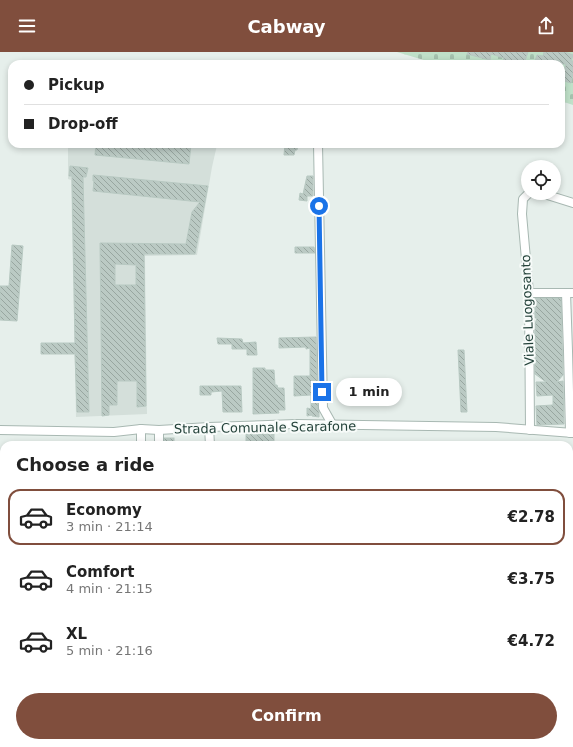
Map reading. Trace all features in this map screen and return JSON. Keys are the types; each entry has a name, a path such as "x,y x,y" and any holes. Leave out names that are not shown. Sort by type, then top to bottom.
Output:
{"street":[{"path":"318,148 323,408 332,424"},
{"path":"561,199 573,203"},
{"name":"Viale Luogosanto","path":"523,200 522,214 530,293 530,430"},
{"path":"530,293 569,293 571,433"},
{"name":"Strada Comunale Scarafone","path":"0,430 114,432 140,429 159,430 209,427 332,424 496,427 571,433"},
{"path":"209,427 210,441"},
{"path":"140,429 141,441"},
{"path":"159,430 159,441"}],"shaded area":[{"path":"68,148 216,148 197,255 145,256 147,414 76,417 71,180 68,179"}],"green space":[{"path":"397,52 573,52 573,105 565,102 565,60 424,60"}],"building":[{"path":"468,52 528,52 525,60 503,60 504,58 491,54 490,60 467,54"},
{"path":"544,52 565,52 573,55 571,61 573,61 573,73 571,83 565,81 565,60 535,60 537,55 543,56"},
{"path":"96,148 191,148 189,164 95,155"},
{"path":"285,148 297,148 297,150 295,150 294,155 284,155"},
{"path":"70,166 88,168 86,177 83,177 89,412 77,412 75,354 41,354 41,343 75,343 72,176 69,176"},
{"path":"93,175 208,186 195,254 144,254 146,406 137,407 137,381 117,381 117,405 109,405 109,415 102,416 100,243 186,244 192,212 200,202 93,191","holes":["115,264 136,265 136,285 115,285"]},
{"path":"307,176 313,176 313,196 307,196 307,201 299,200 300,193 303,194"},
{"path":"12,245 23,246 17,321 0,320 0,286 9,286"},
{"path":"295,247 314,247 315,253 295,253"},
{"path":"535,298 561,298 563,375 557,382 563,381 564,424 537,425 536,406 553,405 553,395 537,396 536,382 546,382 535,374 535,324 537,318 535,318"},
{"path":"316,337 319,417 312,415 307,416 307,408 311,409 311,395 294,396 294,376 310,376 310,348 279,348 279,338"},
{"path":"217,338 242,339 243,343 256,342 257,355 247,355 247,349 232,349 232,344 218,344"},
{"path":"458,350 464,350 467,412 461,412"},
{"path":"253,368 274,370 275,385 277,385 278,388 284,388 285,410 278,410 279,413 253,414"},
{"path":"200,386 241,386 242,412 223,412 222,391 211,392 211,395 200,395"},
{"path":"246,434 274,434 274,441 246,441"},
{"path":"164,438 174,438 174,441 164,441"}],"route":[{"path":"319,206 322,392"}]}
